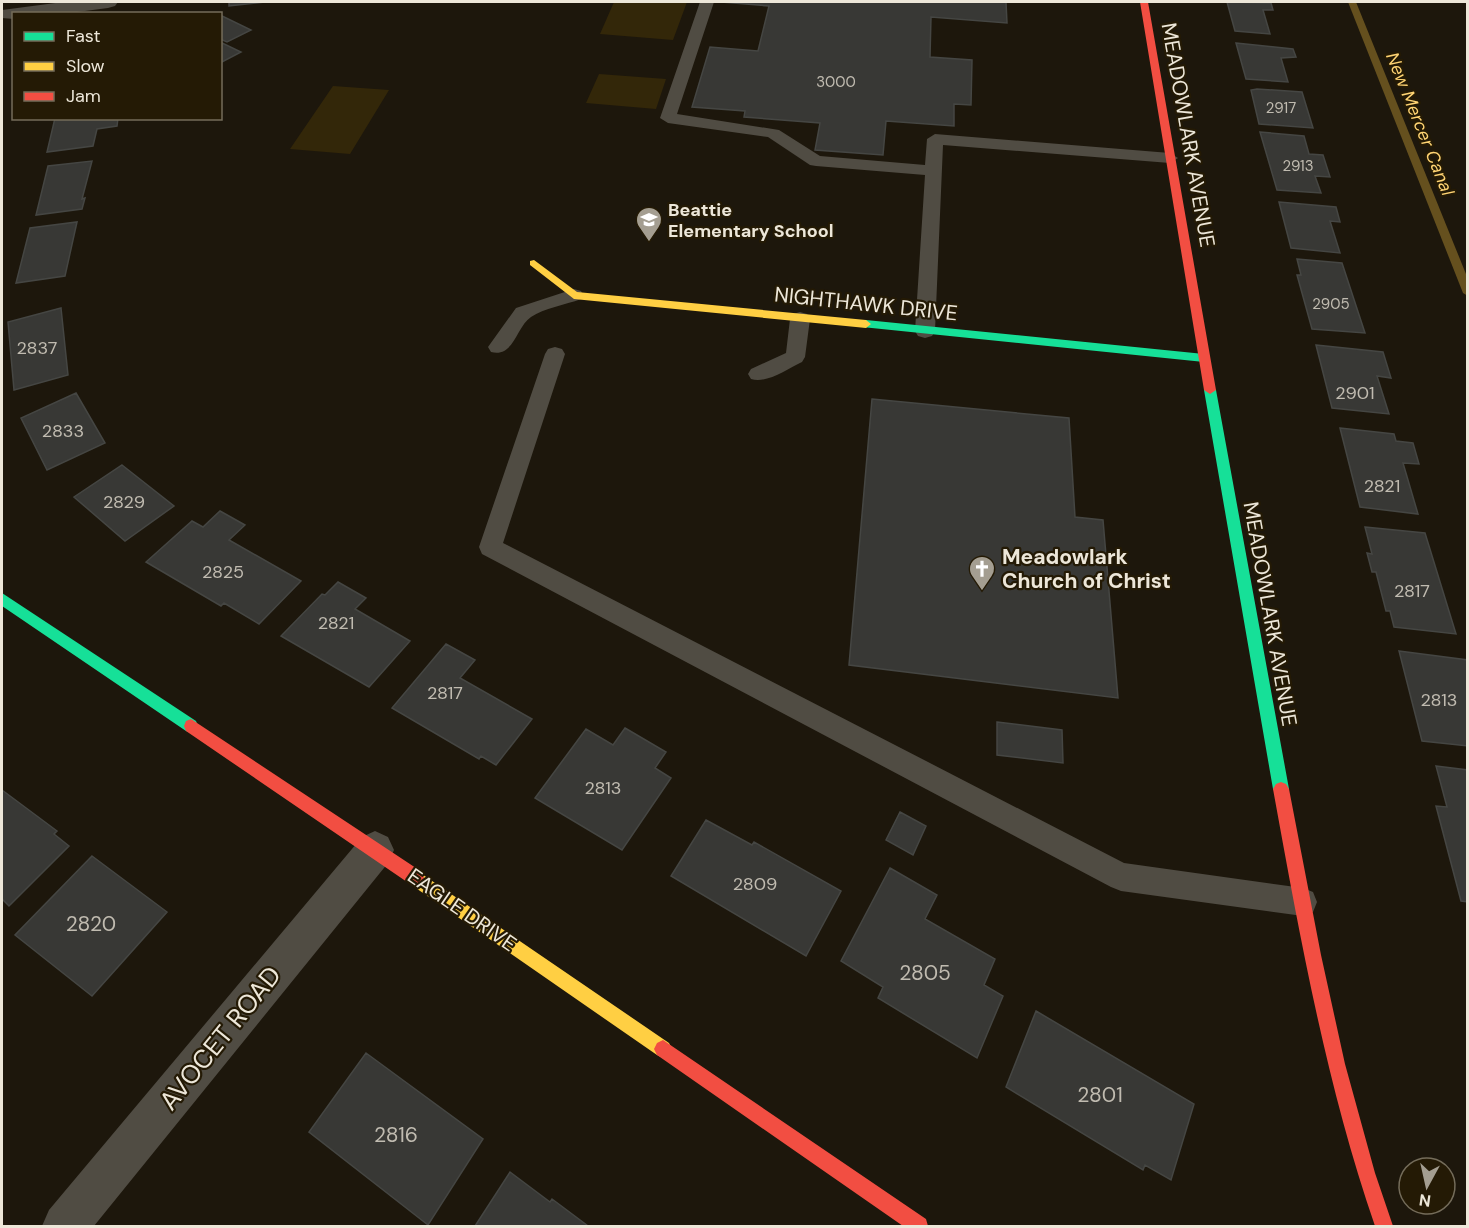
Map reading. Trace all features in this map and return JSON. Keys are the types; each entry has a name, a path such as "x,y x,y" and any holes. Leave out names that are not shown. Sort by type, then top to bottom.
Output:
{"street":[{"path":"32,12 108,2"},
{"name":"MEADOWLARK AVENUE","path":"1144,2 1255,658 1331,1050 1368,1186 1384,1227"},
{"path":"534,263 574,295"},
{"name":"NIGHTHAWK DRIVE","path":"574,295 1204,358"},
{"name":"EAGLE DRIVE","path":"2,599 375,850 919,1227"},
{"name":"AVOCET ROAD","path":"65,1227 375,850"}],"lane":[{"path":"707,2 668,118 772,133 816,161 933,171"},
{"path":"925,331 935,139 1170,158"},
{"path":"498,348 523,313 574,295"},
{"path":"758,374 795,357 800,319"},
{"path":"555,354 490,547 1121,877 1303,902"}],"shaded area":[{"path":"614,2 687,2 673,40 600,34"},
{"path":"599,74 666,79 656,109 586,103"},
{"path":"333,86 389,90 350,154 290,149"}],"building":[{"path":"229,2 265,2 229,6"},
{"path":"721,2 1006,2 1007,23 931,17 930,57 972,60 971,105 954,104 954,126 886,121 883,155 815,150 820,123 744,117 745,111 692,107 710,47 758,51 769,6"},
{"path":"1227,2 1271,3 1273,10 1263,10 1270,34 1235,31"},
{"path":"222,16 251,30 227,42 222,40"},
{"path":"222,43 241,52 222,62"},
{"path":"1236,43 1293,49 1296,57 1281,58 1288,82 1246,79"},
{"path":"1251,90 1302,92 1313,128 1259,124"},
{"path":"55,120 118,120 117,126 97,129 93,146 47,152"},
{"path":"1260,132 1304,136 1309,154 1323,155 1330,177 1315,176 1321,193 1277,190"},
{"path":"92,161 82,199 85,198 82,209 36,215 48,166"},
{"path":"1279,202 1336,207 1340,222 1330,221 1340,253 1291,248"},
{"path":"77,222 65,276 16,283 30,228"},
{"path":"1297,259 1342,263 1365,333 1312,329 1297,275 1301,275"},
{"path":"61,308 68,375 14,390 8,322"},
{"path":"1316,345 1383,352 1391,378 1377,376 1389,414 1332,408"},
{"path":"76,393 105,443 47,470 21,418"},
{"name":"Meadowlark Church of Christ","path":"872,399 1069,418 1075,517 1103,520 1118,698 849,665"},
{"path":"1340,428 1394,434 1396,441 1413,443 1419,464 1403,463 1418,514 1360,507"},
{"path":"122,465 174,506 125,541 74,497"},
{"path":"220,511 245,525 229,540 301,581 259,624 224,603 221,606 146,562 192,521 203,527"},
{"path":"1365,527 1425,533 1456,634 1394,627 1390,611 1386,611 1376,572 1372,572 1367,553 1372,554"},
{"path":"338,582 366,598 355,609 410,641 369,687 281,636 322,594 325,595"},
{"path":"446,644 475,660 460,678 532,719 496,765 481,756 479,759 392,708"},
{"path":"1399,651 1468,660 1468,746 1422,741"},
{"path":"997,722 1062,730 1063,763 997,755"},
{"path":"625,728 666,752 655,768 671,778 622,850 535,798 586,729 613,745"},
{"path":"1436,766 1468,770 1468,902 1461,901 1436,806 1447,807"},
{"path":"2,790 57,831 54,834 69,846 9,906 2,899"},
{"path":"900,812 926,826 913,855 886,840"},
{"path":"706,820 752,845 754,842 841,891 806,956 671,876"},
{"path":"92,856 167,912 92,996 15,935"},
{"path":"890,868 937,895 925,919 995,959 984,985 1003,996 977,1058 878,998 883,987 841,961"},
{"path":"1036,1011 1194,1104 1171,1180 1145,1165 1143,1170 1006,1087"},
{"path":"366,1053 483,1139 428,1225 309,1132"},
{"path":"510,1172 550,1202 552,1199 588,1226 475,1226"}],"waterway":[{"name":"New Mercer Canal","path":"1352,2 1468,293"}],"traffic: fast":[{"path":"866,324 1204,358"},
{"path":"1210,390 1281,789"},
{"path":"2,599 191,726"}],"traffic: slow":[{"path":"534,263 574,295 866,324"},
{"path":"416,878 663,1049"}],"traffic: jam":[{"path":"1144,2 1210,390"},
{"path":"191,726 416,878"},
{"path":"1281,789 1312,955 1336,1064 1350,1119 1384,1226"},
{"path":"663,1049 919,1226"}],"place":[{"name":"Beattie Elementary School","path":"649,243"},
{"name":"Meadowlark Church of Christ","path":"982,592"}]}
